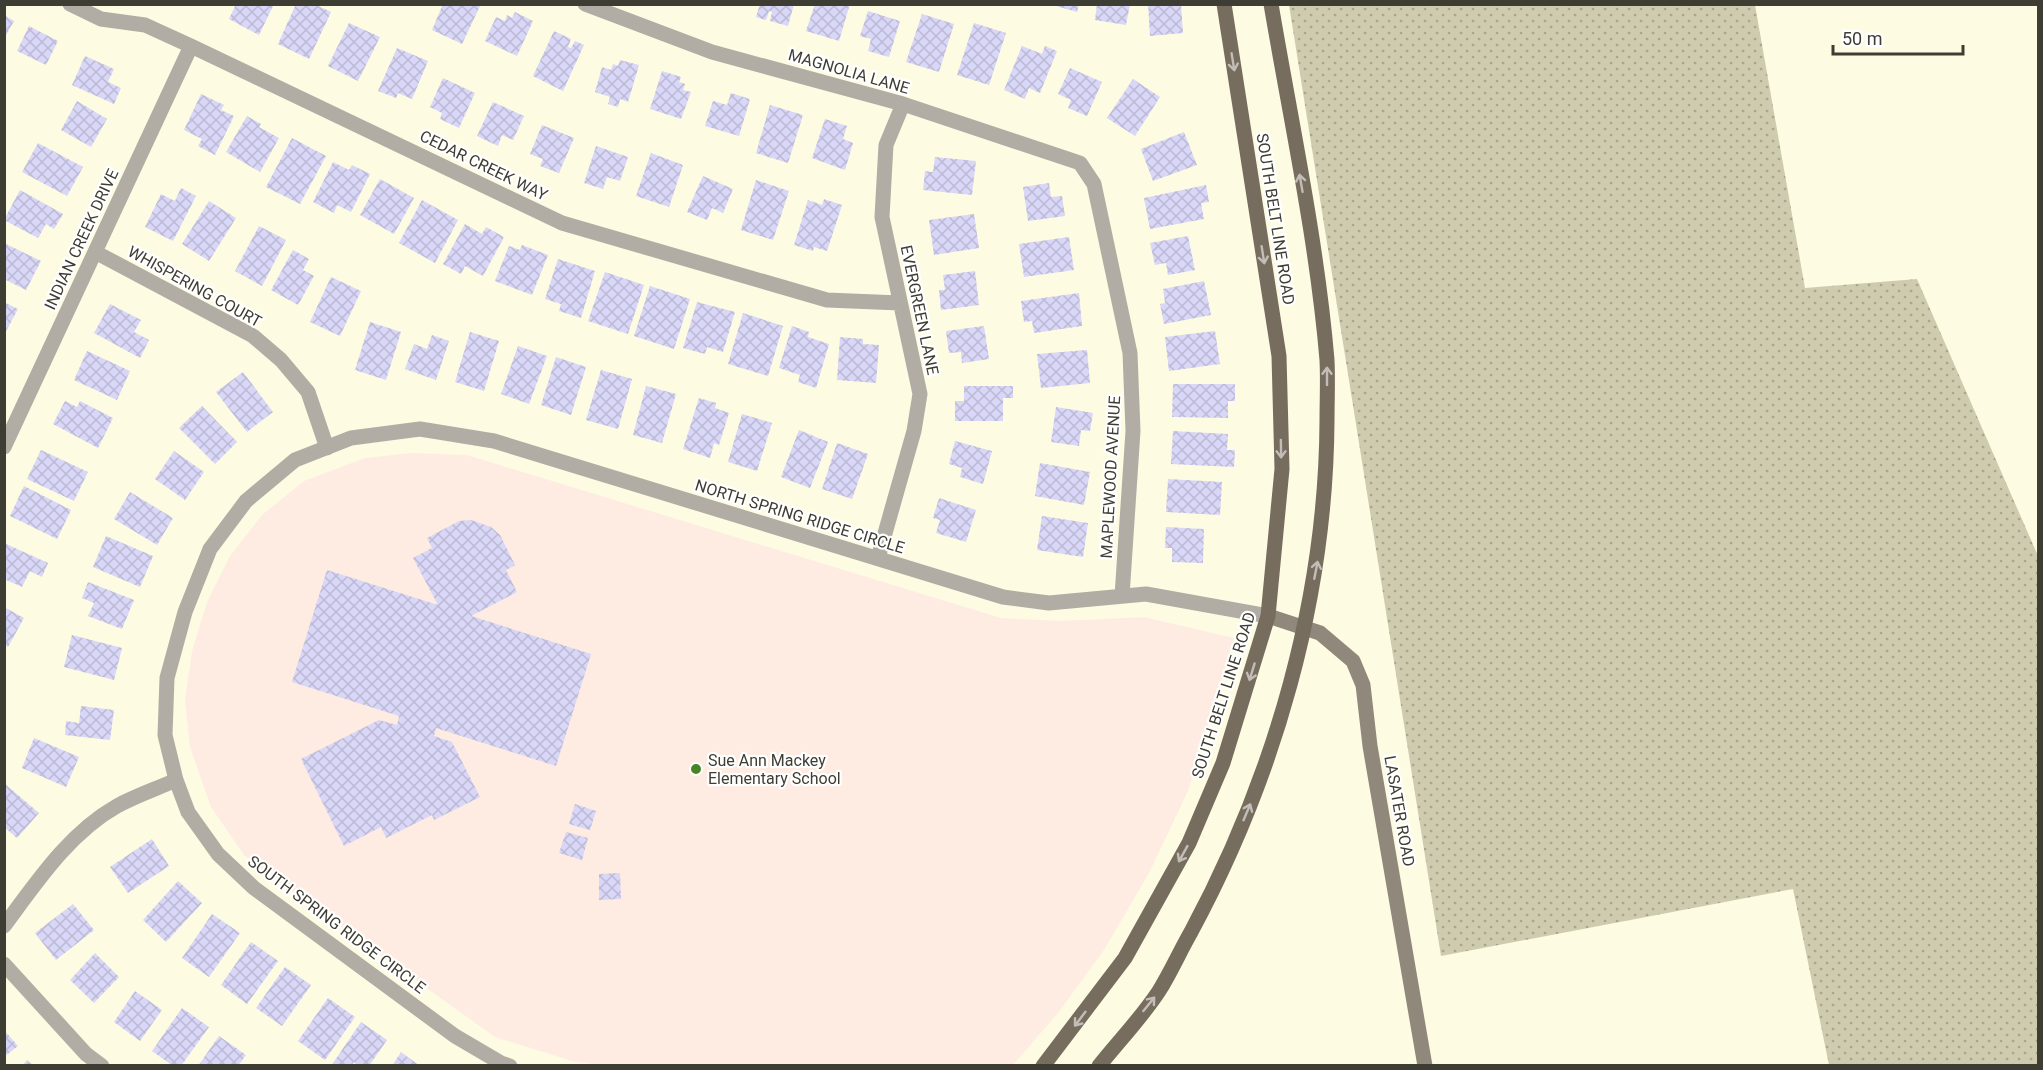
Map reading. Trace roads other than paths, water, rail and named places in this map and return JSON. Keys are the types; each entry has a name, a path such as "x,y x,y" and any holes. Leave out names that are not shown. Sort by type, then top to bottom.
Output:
{"main road":[{"name":"SOUTH BELT LINE ROAD","path":"1043,1065 1125,958 1189,843 1223,763 1268,615 1282,469 1279,356 1224,4"},
{"name":"SOUTH BELT LINE ROAD","path":"1099,1065 1158,992 1210,897 1251,802 1280,718 1305,628 1318,561 1326,468 1327,362 1316,271 1271,4"}],"street":[{"name":"CEDAR CREEK WAY","path":"70,4 101,19 145,25 562,223 827,300 900,303"},
{"name":"MAGNOLIA LANE","path":"585,4 712,52 903,104 1080,163 1094,184"},
{"name":"INDIAN CREEK DRIVE","path":"4,447 191,46"},
{"name":"EVERGREEN LANE","path":"878,558 914,431 920,394 882,217 886,145 903,104"},
{"name":"MAPLEWOOD AVENUE","path":"1094,184 1130,352 1133,431 1122,596"},
{"name":"WHISPERING COURT","path":"95,252 253,336 281,360 309,393 327,448"},
{"name":"NORTH SPRING RIDGE CIRCLE","path":"327,448 351,438 420,429 494,441 1003,597 1049,603 1146,594 1268,615"},
{"name":"SOUTH SPRING RIDGE CIRCLE","path":"327,448 295,460 246,501 210,549 185,612 167,678 165,735 176,780 188,813 218,854 254,888 455,1036 501,1063 510,1065"},
{"name":"LASATER ROAD","path":"1268,615 1320,633 1353,661 1363,685 1370,746 1425,1065"},
{"path":"4,926 41,876 77,836 116,806 176,780"},
{"path":"4,964 86,1054 102,1065"}],"place":[{"name":"Sue Ann Mackey Elementary School","path":"696,769"}]}
